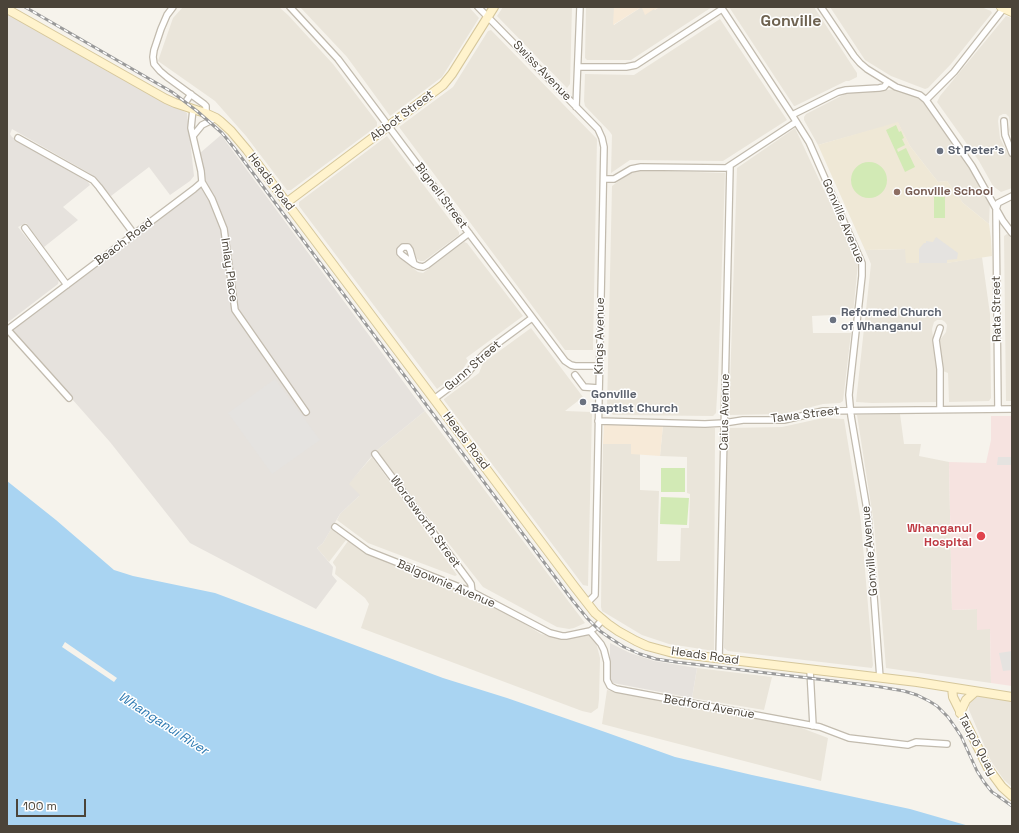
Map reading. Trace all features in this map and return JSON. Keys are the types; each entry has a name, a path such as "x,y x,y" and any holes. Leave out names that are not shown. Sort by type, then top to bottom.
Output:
{"main road":[{"name":"Abbot Street","path":"286,203 448,80 494,7"},
{"name":"Heads Road","path":"7,8 160,95 175,103 216,118 226,126 239,140 587,603 603,619 627,636 647,646 673,652 719,659 880,678 1012,697"},
{"name":"Taupō Quay","path":"952,688 953,697 960,713 988,768 1002,787 1012,796"},
{"path":"960,713 966,700 975,692"}],"street":[{"path":"173,7 167,15 161,29 154,50 154,64 167,77 206,106 206,114"},
{"name":"Bignell Street","path":"290,7 338,59 565,361 575,366 600,366"},
{"name":"Swiss Avenue","path":"478,7 598,129 602,138"},
{"path":"576,107 580,7"},
{"path":"821,7 860,63 888,82 920,95 926,100 972,166 996,210 1012,233"},
{"path":"578,67 626,67 636,65 721,8"},
{"name":"Gonville Avenue","path":"721,8 811,146 862,262 862,276 850,385 851,410 868,516 880,678"},
{"path":"926,100 954,72 1006,9"},
{"path":"792,115 838,92 846,90 879,88 888,82"},
{"path":"183,106 191,94"},
{"path":"193,109 191,128 201,171 202,182"},
{"path":"193,136 202,125 216,118"},
{"path":"1004,121 1005,135 1012,152"},
{"path":"604,179 614,179 630,169 641,167 726,168 796,122"},
{"path":"18,138 93,180 134,234"},
{"name":"Kings Avenue","path":"587,603 595,595 604,179 604,151 602,138"},
{"name":"Caius Avenue","path":"719,659 730,166"},
{"name":"Beach Road","path":"7,329 202,182"},
{"name":"Imlay Place","path":"202,182 212,199 224,229 235,310 306,412"},
{"path":"996,210 998,203 1012,196"},
{"name":"Rata Street","path":"996,210 998,409"},
{"path":"25,228 66,285"},
{"path":"414,264 423,267 427,265 469,233"},
{"name":"Gunn Street","path":"434,399 466,375 486,352 532,318"},
{"path":"940,328 936,340 940,370 940,409"},
{"path":"7,329 69,398"},
{"path":"575,375 584,387 599,388"},
{"name":"Tawa Street","path":"598,421 705,424 743,420 784,420 823,411 1012,409"},
{"name":"Wordsworth Street","path":"375,454 469,581 472,592"},
{"name":"Balgownie Avenue","path":"335,527 368,551 472,592 556,635 566,636 590,631"},
{"path":"590,631 603,619"},
{"name":"Bedford Avenue","path":"590,631 604,650 606,657 607,680 610,686 616,689 813,726 849,738 908,745 916,742 947,744"},
{"path":"810,670 813,726"}],"shaded area":[{"path":"183,7 279,7 333,64 377,122 377,126 291,190 287,190 246,136 215,101 158,61 173,18"},
{"path":"300,7 469,7 479,18 442,77 390,116 347,57"},
{"path":"503,7 572,7 570,84 567,88 497,16"},
{"path":"586,7 614,7 614,25 640,8 654,8 655,10 659,7 712,7 631,60 587,60 585,58"},
{"path":"614,7 659,7 645,15 642,8 640,8 613,25"},
{"path":"729,7 814,7 857,73 857,77 794,106"},
{"path":"830,7 981,7 991,11 992,13 951,64 928,88 925,89 891,76 865,60"},
{"path":"7,14 187,113 194,176 190,181 170,195 149,167 111,196 96,178 89,173 12,129 10,134 12,137 88,182 90,185 63,207 78,220 44,247 26,223 18,227 59,279 58,284 7,323"},
{"path":"1006,16 1012,18 1012,140 1009,130 1009,117 1006,114 1003,114 999,116 998,121 1000,138 1008,154 1012,158 1012,188 1001,192 993,186 979,161 937,102 940,96"},
{"path":"720,19 787,120 723,161 630,160 611,173 612,135 585,106 585,74 634,75"},
{"path":"491,30 597,139 593,350 565,350 399,127 453,87 488,31"},
{"path":"897,89 923,98 970,165 990,200 989,224 963,203 947,181 938,182 910,146 898,123 818,145 804,120 806,114 847,93"},
{"name":"Gonville School","path":"898,122 910,146 938,182 947,181 963,203 989,224 992,256 947,263 906,263 905,249 865,250 818,145"},
{"path":"795,128 858,263 853,314 812,316 813,333 851,333 843,401 840,403 823,404 783,414 729,415 737,168"},
{"path":"221,135 425,411 376,451 349,484 360,495 340,514 323,543 317,548 333,567 332,575 337,581 316,609 190,543 110,442 12,331 195,193 206,182 200,153"},
{"path":"387,136 459,232 459,235 424,261 417,259 412,246 407,243 398,247 396,253 397,256 418,272 423,273 464,242 467,243 523,316 466,358 468,361 463,369 437,389 299,206 299,202"},
{"path":"634,170 725,173 718,380 716,413 713,416 613,415 607,408 612,186"},
{"path":"1007,234 1012,237 1012,401 1006,401 1004,236"},
{"path":"936,237 958,253 957,259 947,260 947,263 919,263 919,249 924,243 926,243 926,241 933,242"},
{"path":"906,249 907,263 946,263 982,257 990,314 991,398 989,401 949,402 948,373 943,371 940,342 946,332 947,325 942,320 937,320 934,322 932,329 937,370 937,402 856,402 871,264 865,250"},
{"path":"531,328 583,397 565,411 592,412 588,586 583,585 444,400 479,373 483,363"},
{"path":"275,379 320,440 272,474 228,413"},
{"path":"425,411 585,623 569,629 557,627 483,587 376,451"},
{"path":"900,414 904,444 921,444 919,456 949,462 952,610 977,609 990,629 991,683 886,668 874,524 857,415"},
{"name":"Whanganui Hospital","path":"991,416 1012,416 1012,686 991,683 990,629 977,630 977,609 952,610 949,462 986,463 991,440"},
{"path":"823,418 844,419 861,522 873,665 872,668 728,651 724,648 728,428 782,427"},
{"path":"604,425 663,425 660,456 631,454 631,444 603,444"},
{"path":"663,425 715,428 714,651 669,644 642,635 602,611 601,607 603,444 631,444 631,454 640,454 640,490 659,491 657,561 680,561 681,528 689,528 690,494 687,493 687,457 660,456"},
{"path":"372,457 457,575 455,576 368,543 337,520 340,514 359,496 348,484"},
{"path":"998,457 1012,457 1012,465 997,465"},
{"path":"331,529 346,540 329,562 317,548 323,543"},
{"path":"348,541 363,552 483,598 541,634 563,639 588,634 596,642 600,658 598,708 591,713 582,711 361,628 369,604 365,598 335,574 336,567 333,563"},
{"path":"610,643 630,653 654,661 697,668 692,698 613,683 610,678"},
{"path":"1012,651 1012,670 1003,671 999,653"},
{"path":"697,668 772,677 764,710 692,698"},
{"path":"607,690 799,727 828,738 821,781 602,724"},
{"path":"978,696 1012,701 1012,787 1004,780 991,761 969,710 969,704 974,697"}],"green space":[{"path":"896,125 899,132 901,131 904,138 902,139 905,145 897,149 898,152 906,148 915,167 905,172 886,130"},
{"path":"869,162 882,167 887,180 882,193 869,198 856,193 851,180 856,167"},
{"path":"934,196 945,197 945,218 934,218"},
{"path":"661,468 685,468 685,492 661,492"},
{"path":"661,497 689,498 687,525 660,524"}],"water":[{"name":"Whanganui River","path":"7,481 56,520 114,570 133,576 215,593 443,678 507,698 675,757 910,809 969,826 7,826"}],"pier":[{"path":"65,642 117,678 114,682 62,647"}],"railway":[{"path":"25,7 172,92 222,133 573,601 600,631 624,647 656,659 875,686 917,695 937,706 948,717 961,736 977,771 984,782 992,792 1012,806"}],"place":[{"name":"St Peter's","path":"940,151"},
{"name":"Gonville School","path":"897,192"},
{"name":"Reformed Church of Whanganui","path":"833,320"},
{"name":"Gonville Baptist Church","path":"583,402"},
{"name":"Whanganui Hospital","path":"981,536"}],"district":[{"name":"Gonville","path":"791,22"}]}
